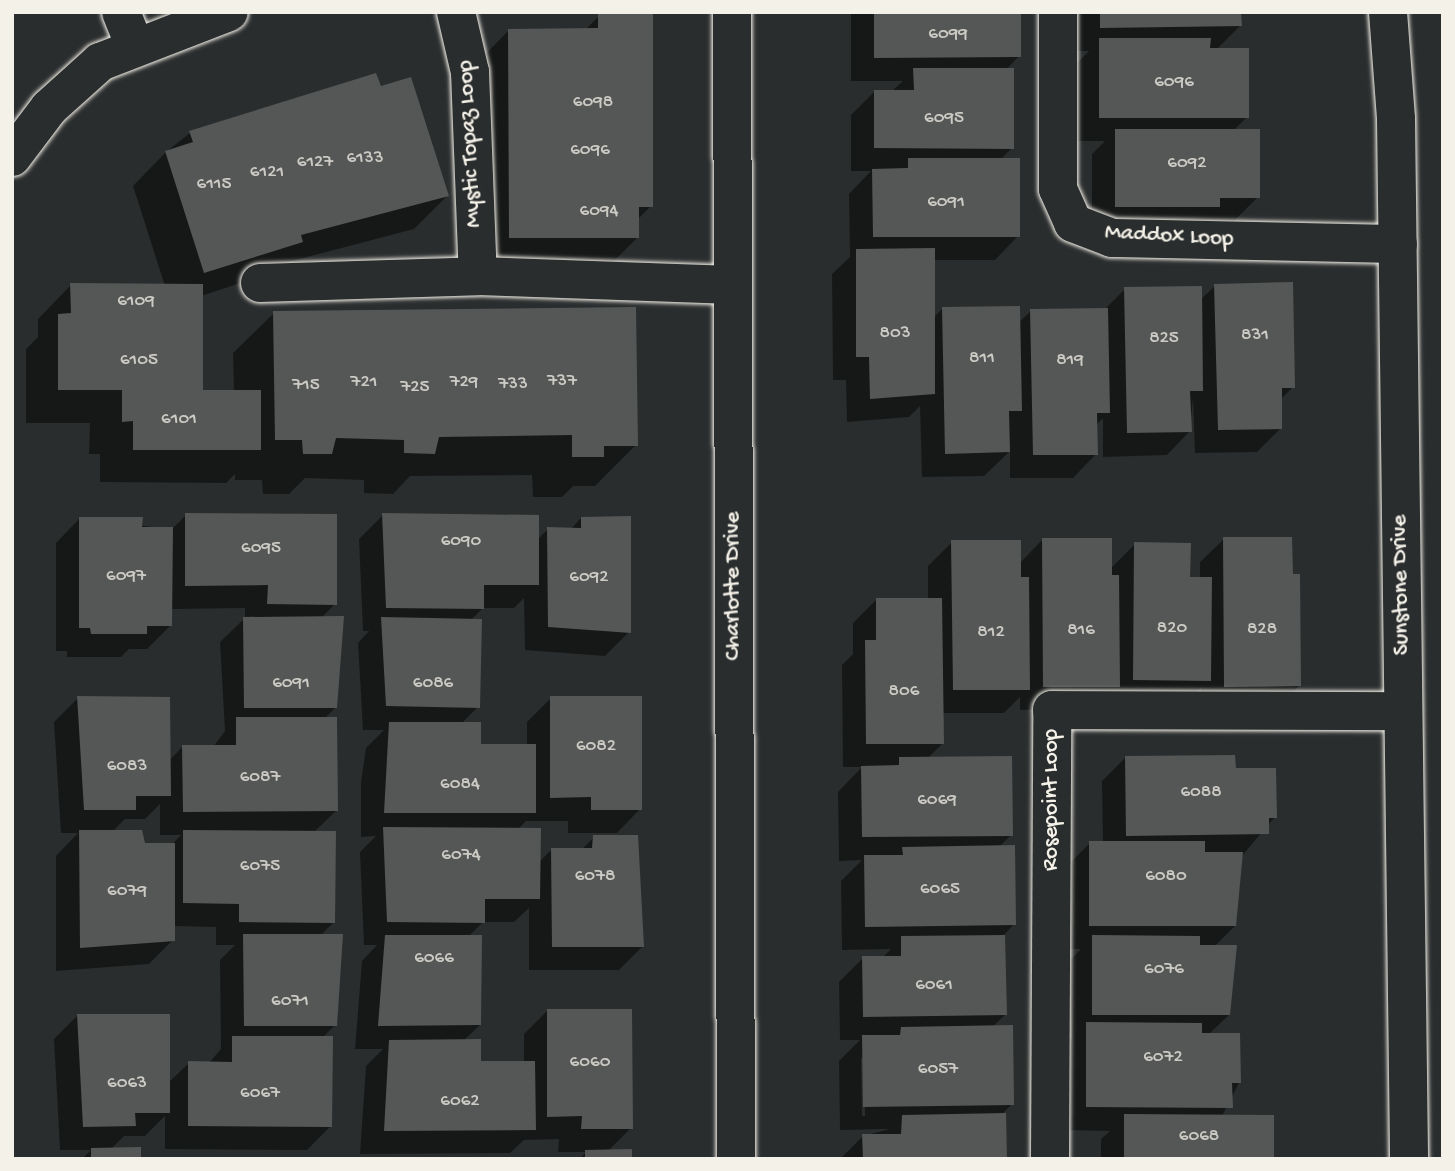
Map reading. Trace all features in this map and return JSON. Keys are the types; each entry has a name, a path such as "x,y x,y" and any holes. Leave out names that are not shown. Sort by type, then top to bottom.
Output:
{"street":[{"path":"12,157 49,108 100,62 127,28 229,12"},
{"name":"Mystic Topaz Loop","path":"456,12 470,72 478,276"},
{"name":"Charlotte Drive","path":"732,12 736,1159"},
{"name":"Maddox Loop","path":"1058,12 1058,189 1073,223 1112,238 1398,244"},
{"name":"Sunstone Drive","path":"1388,12 1398,244 1409,1159"},
{"path":"260,283 478,276 733,285"},
{"name":"Rosepoint Loop","path":"1050,1159 1052,710 1403,711"}],"building":[{"path":"874,12 1021,12 1021,57 874,58"},
{"path":"1100,12 1241,12 1242,26 1100,28"},
{"path":"598,14 653,14 653,207 639,207 639,238 509,238 508,29 598,28"},
{"path":"1099,38 1211,38 1210,48 1249,48 1249,118 1099,118"},
{"path":"913,68 1014,68 1014,149 874,148 874,90 914,90"},
{"path":"376,73 381,86 411,77 449,196 301,235 303,242 204,273 165,151 193,142 189,131"},
{"path":"1115,129 1260,129 1260,198 1220,198 1220,207 1115,207"},
{"path":"908,158 1020,158 1020,237 873,237 872,169 908,168"},
{"path":"935,248 935,394 870,399 869,357 856,357 856,249"},
{"path":"1293,282 1295,388 1282,388 1282,429 1218,430 1214,284"},
{"path":"70,283 203,284 203,390 261,390 261,450 133,450 133,421 122,422 122,390 58,390 58,314 71,313"},
{"path":"1202,286 1203,391 1190,391 1192,432 1127,433 1124,287"},
{"path":"1020,306 1022,411 1009,411 1010,452 945,454 942,307"},
{"path":"636,307 638,446 604,446 604,457 572,457 572,435 439,437 435,454 404,453 404,440 336,438 332,454 303,454 302,440 275,440 273,311"},
{"path":"1108,308 1110,413 1097,413 1098,455 1033,455 1030,309"},
{"path":"185,513 337,514 337,605 267,604 268,585 185,586"},
{"path":"382,513 539,515 539,585 484,585 484,609 386,608"},
{"path":"631,516 631,633 548,627 547,527 581,528 581,517"},
{"path":"79,517 143,517 142,527 173,527 172,626 147,626 147,634 91,634 90,628 79,628"},
{"path":"1223,537 1292,537 1293,574 1300,574 1301,686 1224,687"},
{"path":"1042,538 1112,538 1112,575 1119,575 1120,687 1043,687"},
{"path":"951,540 1021,540 1021,577 1029,577 1030,690 953,690"},
{"path":"1134,542 1191,543 1190,577 1212,577 1211,681 1133,680"},
{"path":"876,598 942,598 944,744 866,744 865,640 876,640"},
{"path":"344,616 337,708 244,708 243,617"},
{"path":"381,617 482,619 480,708 386,706"},
{"path":"77,696 170,697 171,796 136,796 136,810 84,810"},
{"path":"550,696 642,696 642,810 591,810 591,797 550,798"},
{"path":"236,717 337,717 338,811 183,812 182,745 236,745"},
{"path":"389,722 481,722 481,744 536,744 536,813 384,813"},
{"path":"1235,755 1236,768 1276,768 1277,818 1269,818 1269,834 1126,836 1125,756"},
{"path":"1012,756 1013,836 862,837 861,766 899,765 899,757"},
{"path":"383,827 541,828 540,899 485,899 485,923 387,922"},
{"path":"79,830 142,830 145,843 175,843 175,941 80,948"},
{"path":"183,830 336,831 335,923 239,922 239,904 183,903"},
{"path":"593,835 638,835 644,947 552,947 551,848 592,848"},
{"path":"1089,841 1205,841 1205,852 1243,852 1236,926 1089,926"},
{"path":"1015,845 1016,925 865,927 864,855 903,855 902,847"},
{"path":"243,934 343,934 337,1026 244,1026"},
{"path":"385,935 482,935 481,1025 378,1026"},
{"path":"1005,935 1007,1015 863,1017 862,956 901,956 901,936"},
{"path":"1092,935 1200,936 1200,945 1237,945 1230,1015 1092,1015"},
{"path":"547,1009 632,1009 633,1129 581,1129 582,1116 547,1117"},
{"path":"77,1014 170,1014 170,1113 135,1113 136,1126 83,1127"},
{"path":"1086,1022 1202,1023 1202,1033 1240,1033 1241,1083 1232,1083 1233,1108 1086,1107"},
{"path":"1013,1025 1014,1105 863,1107 862,1035 900,1035 901,1027"},
{"path":"232,1036 333,1036 332,1127 188,1126 188,1061 232,1062"},
{"path":"481,1039 481,1061 535,1061 536,1130 384,1131 389,1040"},
{"path":"1006,1113 1007,1159 863,1159 862,1134 901,1134 902,1115"},
{"path":"1124,1114 1274,1115 1274,1159 1124,1159"},
{"path":"141,1147 141,1159 91,1159 91,1148"},
{"path":"632,1149 632,1159 585,1159 585,1150"}]}
